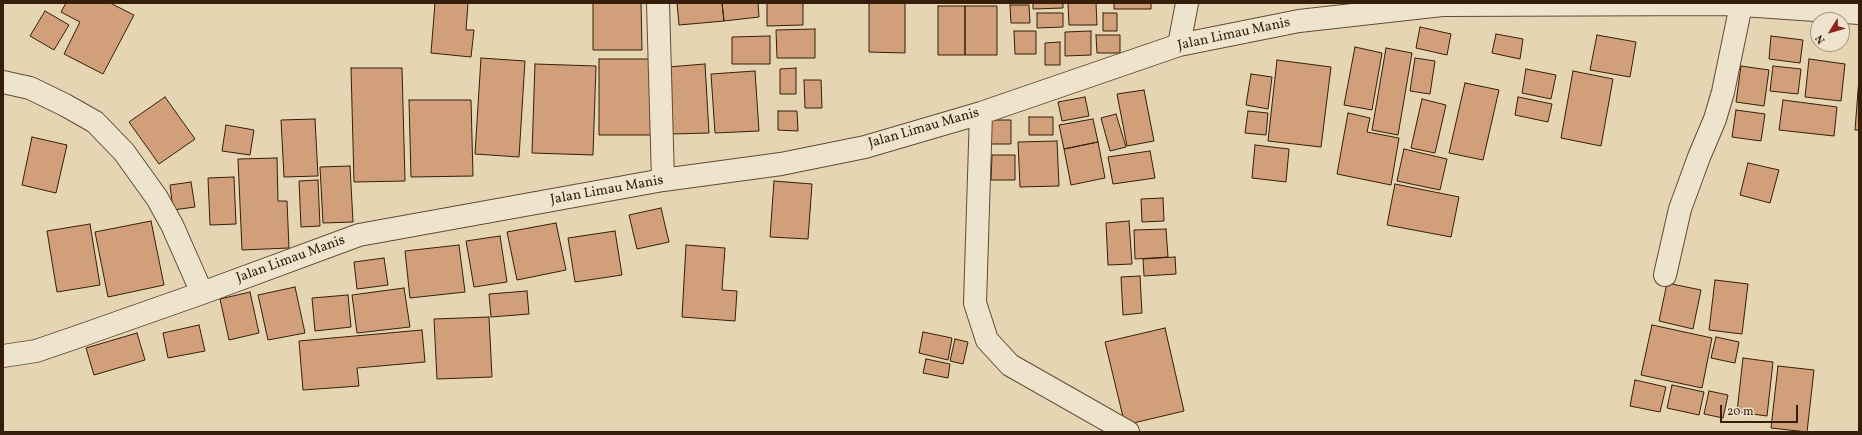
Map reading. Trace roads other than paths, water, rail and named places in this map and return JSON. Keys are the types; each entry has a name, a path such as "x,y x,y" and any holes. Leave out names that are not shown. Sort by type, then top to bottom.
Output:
{"street":[{"path":"658,3 663,180"},
{"path":"1179,45 1187,3"},
{"name":"Jalan Limau Manis","path":"3,356 36,351 202,293 359,235 663,180 781,164 865,147 981,113 1179,45 1299,21 1442,5 1741,5 1859,13"},
{"path":"1665,275 1680,209 1699,157 1716,119 1741,5"},
{"path":"3,82 30,88 95,122 124,152 157,198 172,224 202,293"},
{"path":"981,113 975,303 987,340 1010,364 1128,432"}]}
